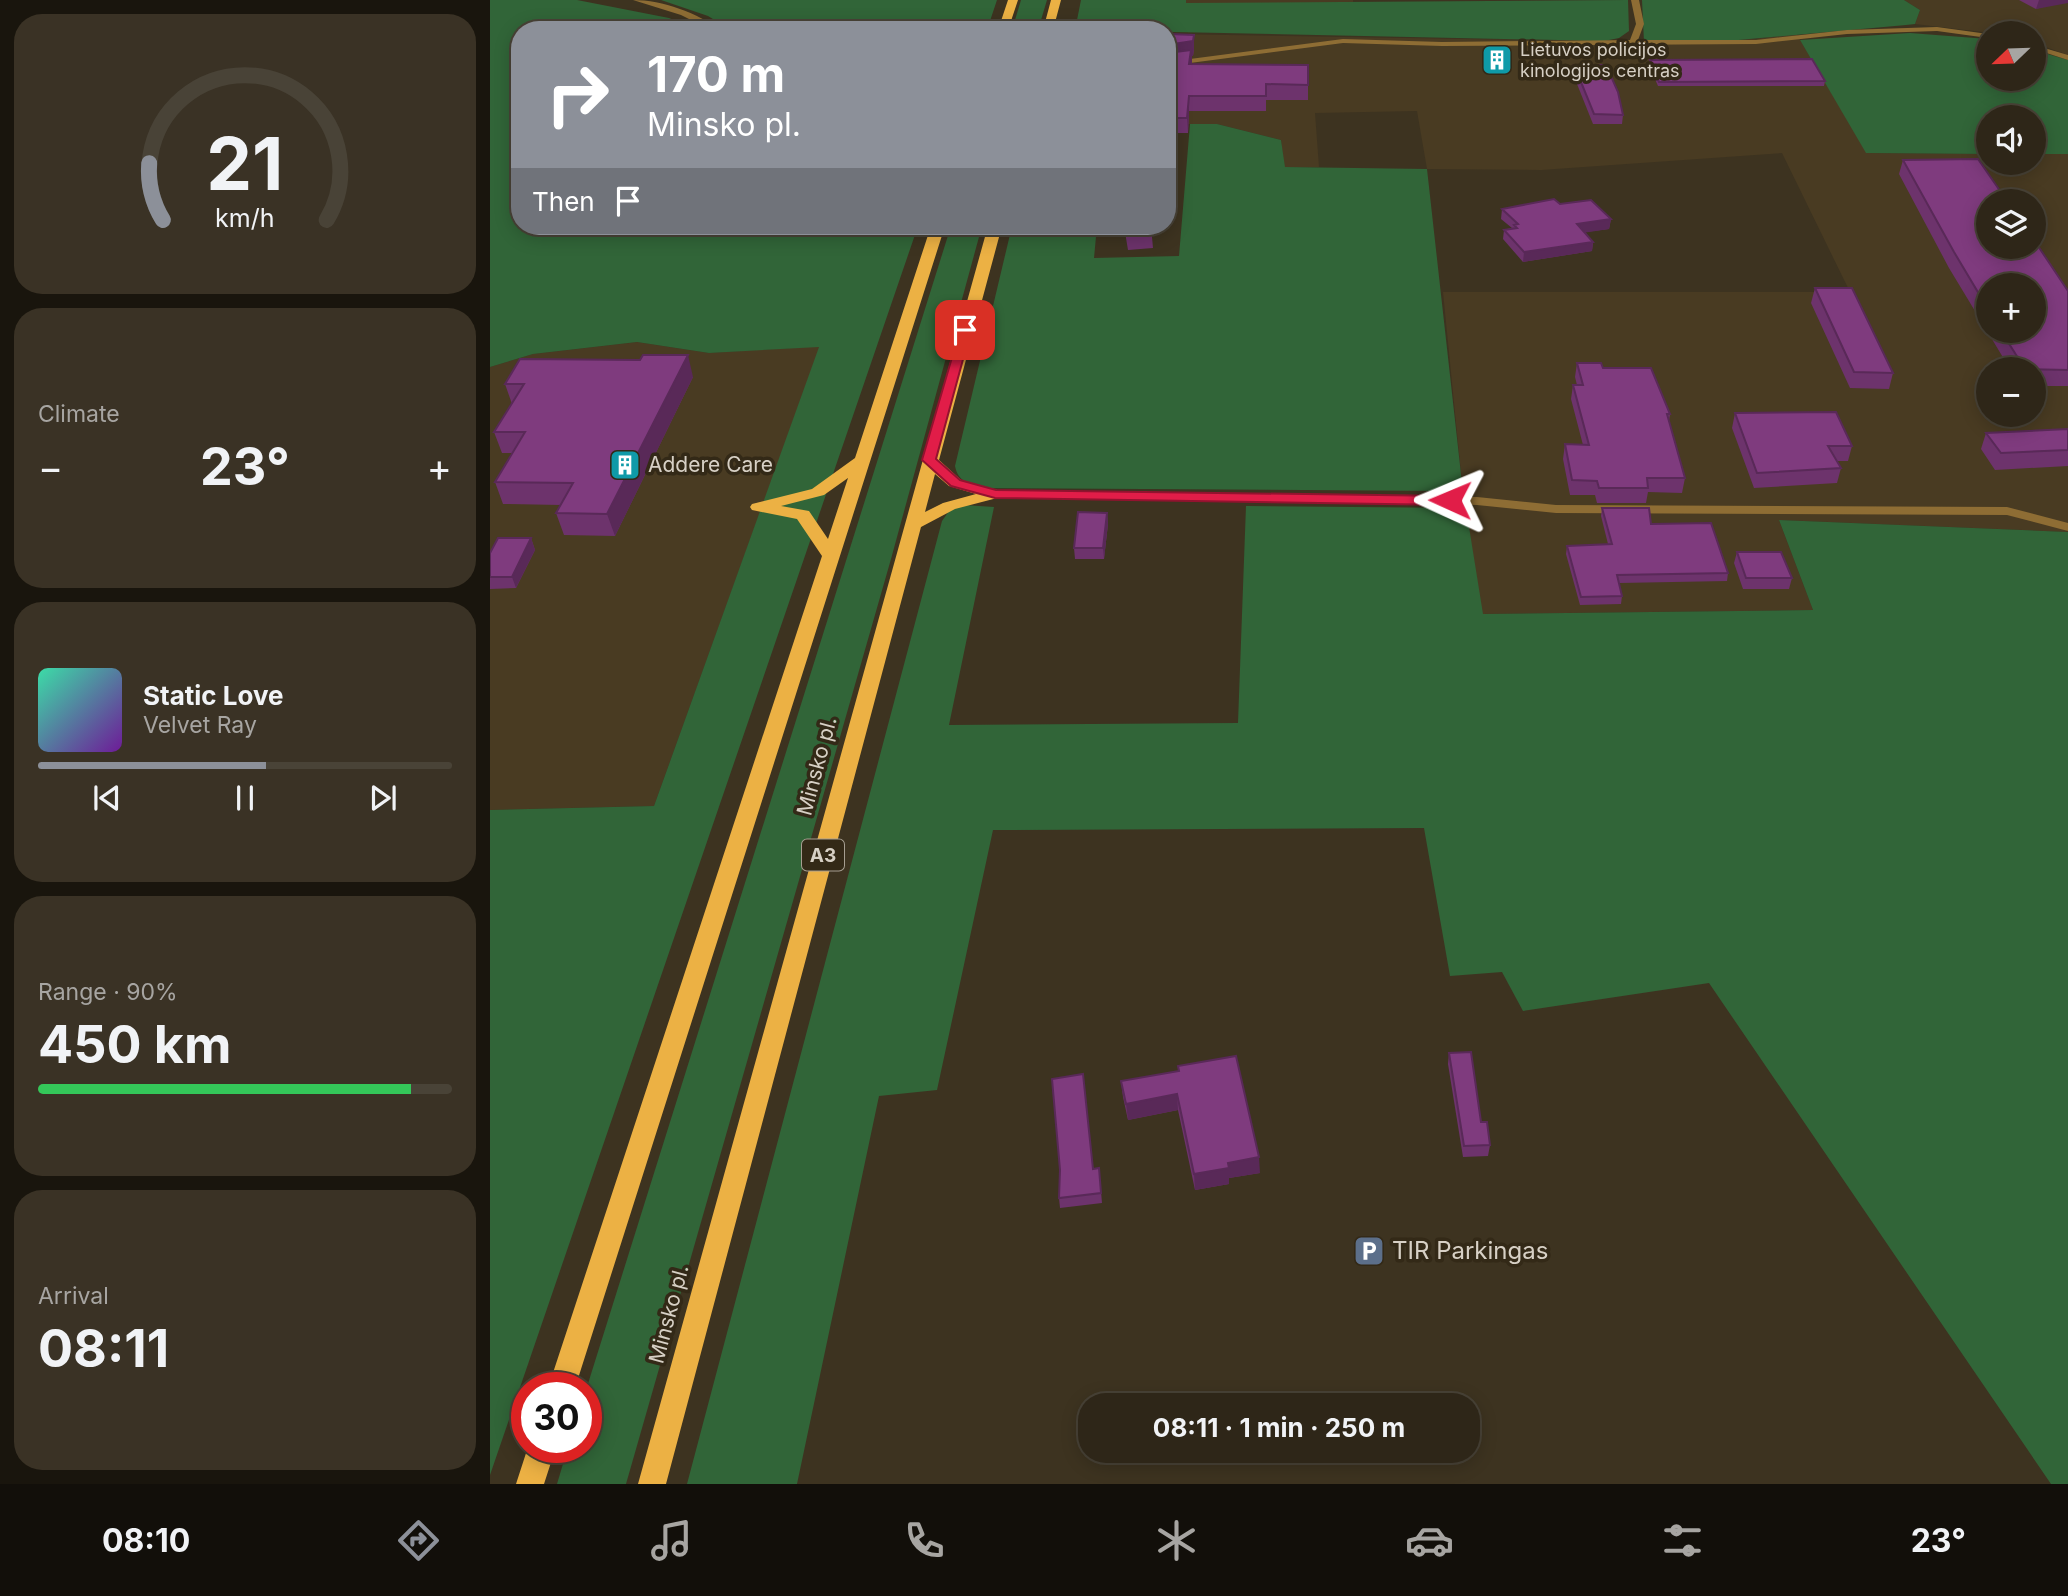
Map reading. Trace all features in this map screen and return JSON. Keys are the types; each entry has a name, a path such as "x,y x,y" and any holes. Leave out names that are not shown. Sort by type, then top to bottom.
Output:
{"highway":[{"path":"1006,21 1013,0"},
{"path":"1050,21 1056,0"},
{"path":"566,1372 935,235"},
{"name":"Minsko pl.","path":"652,1484 992,235"},
{"path":"929,460 955,483 995,494"},
{"path":"830,555 803,515 758,507 818,492 861,461"},
{"path":"911,526 949,506 995,494"},
{"path":"530,1484 537,1463"}],"street":[{"path":"637,0 684,13 700,21"},
{"path":"1635,0 1640,24 1633,38 1635,44"},
{"path":"1176,63 1343,41 1635,44 1756,42 1847,32 1912,29 1976,34"},
{"path":"2046,51 2068,58"},
{"path":"995,494 1477,501 1556,509 2007,512 2068,527"}],"shaded area":[{"path":"1186,0 1353,0 1353,3 1186,3"},
{"path":"1904,0 2068,0 2068,55 2046,47 2046,21 1976,21 1976,31 1915,24 1920,10"},
{"path":"1796,33 1867,153 1976,154 1976,175 2046,175 2046,154 2068,154 2068,532 1779,520 1813,610 1482,614 1462,483 1443,292 1850,292 1782,153 1541,170 1427,169 1417,111 1315,113 1319,167 1284,167 1281,140 1217,124 1176,124 1176,34 1644,42 1756,39"},
{"path":"637,342 709,353 820,346 654,806 490,810 490,367 533,354"}],"green space":[{"path":"490,0 577,0 676,21 511,21 511,235 915,235 525,1372 511,1372 511,1414 490,1475 490,810 654,806 819,347 709,353 637,342 533,354 490,367"},
{"path":"661,0 997,0 990,21 716,21"},
{"path":"1021,0 1047,0 1041,21 1015,21"},
{"path":"1081,0 1186,0 1186,3 1628,0 1629,31 1619,38 1604,41 1176,32 1176,21 1077,21"},
{"path":"1642,0 1904,0 1920,10 1915,24 1727,41 1644,42"},
{"path":"1910,33 1976,38 1976,91 2046,91 2046,54 2068,60 2068,154 2046,154 2046,105 1976,105 1976,154 1866,153 1800,40"},
{"path":"1190,124 1217,124 1281,140 1285,167 1427,169 1462,483 1445,491 984,488 962,479 955,466 1010,235 1096,235 1094,258 1179,256"},
{"path":"948,235 980,235 891,559 626,1484 557,1484 563,1463 602,1463 602,1372 592,1372"},
{"path":"964,505 994,507 949,725 1238,723 1246,506 1466,508 1483,614 1813,610 1779,520 2068,532 2068,1484 2051,1484 1709,983 1523,1011 1502,972 1450,976 1424,828 993,830 937,1090 879,1096 797,1484 687,1484 942,521 949,511"}],"building":[{"path":"1176,34 1194,35 1193,41 1176,44"},
{"path":"1191,50 1189,64 1308,65 1308,85 1266,84 1266,96 1189,96 1187,118 1176,118 1176,52"},
{"path":"1812,59 1825,81 1659,82 1650,60"},
{"path":"1574,65 1606,65 1618,92 1623,115 1594,114"},
{"path":"1976,159 1976,175 1989,175 1999,189 1976,189 1976,259 2046,258 2068,291 2068,370 2046,369 2046,357 2017,357 2009,343 2046,343 2046,273 1976,273 1976,289 1903,160"},
{"path":"1554,199 1560,204 1591,200 1611,219 1577,224 1593,242 1524,252 1504,230 1517,228 1514,225 1518,224 1502,209"},
{"path":"1815,288 1852,288 1893,373 1854,372"},
{"path":"643,355 688,355 607,514 556,513 573,483 495,482 525,432 494,432 524,384 505,384 520,359 640,360"},
{"path":"1577,363 1601,363 1603,368 1651,368 1670,414 1667,414 1685,478 1647,478 1648,488 1599,488 1597,481 1572,480 1565,444 1589,445 1573,385 1583,385"},
{"path":"1836,412 1852,446 1828,446 1841,468 1757,473 1735,413"},
{"path":"2068,429 2068,450 2001,453 1986,433"},
{"path":"1602,508 1649,508 1651,524 1711,523 1728,573 1617,575 1622,596 1581,597 1567,546 1612,544"},
{"path":"1078,512 1107,513 1103,548 1074,548"},
{"path":"498,538 531,538 512,577 490,577 490,553"},
{"path":"1737,552 1781,552 1792,578 1746,578"},
{"path":"1471,1052 1481,1122 1487,1122 1490,1145 1464,1146 1449,1053"},
{"path":"1236,1056 1259,1157 1228,1163 1229,1168 1194,1174 1177,1094 1126,1104 1121,1081 1179,1071 1178,1066"},
{"path":"1083,1074 1093,1169 1099,1168 1101,1193 1059,1198 1060,1170 1052,1079"}],"place":[{"name":"Lietuvos policijos kinologijos centras","path":"1497,60"},
{"name":"Addere Care","path":"625,465"},
{"name":"TIR Parkingas","path":"1369,1251"}],"route":[{"path":"965,330 929,460 955,483 995,494 1450,500"}]}
